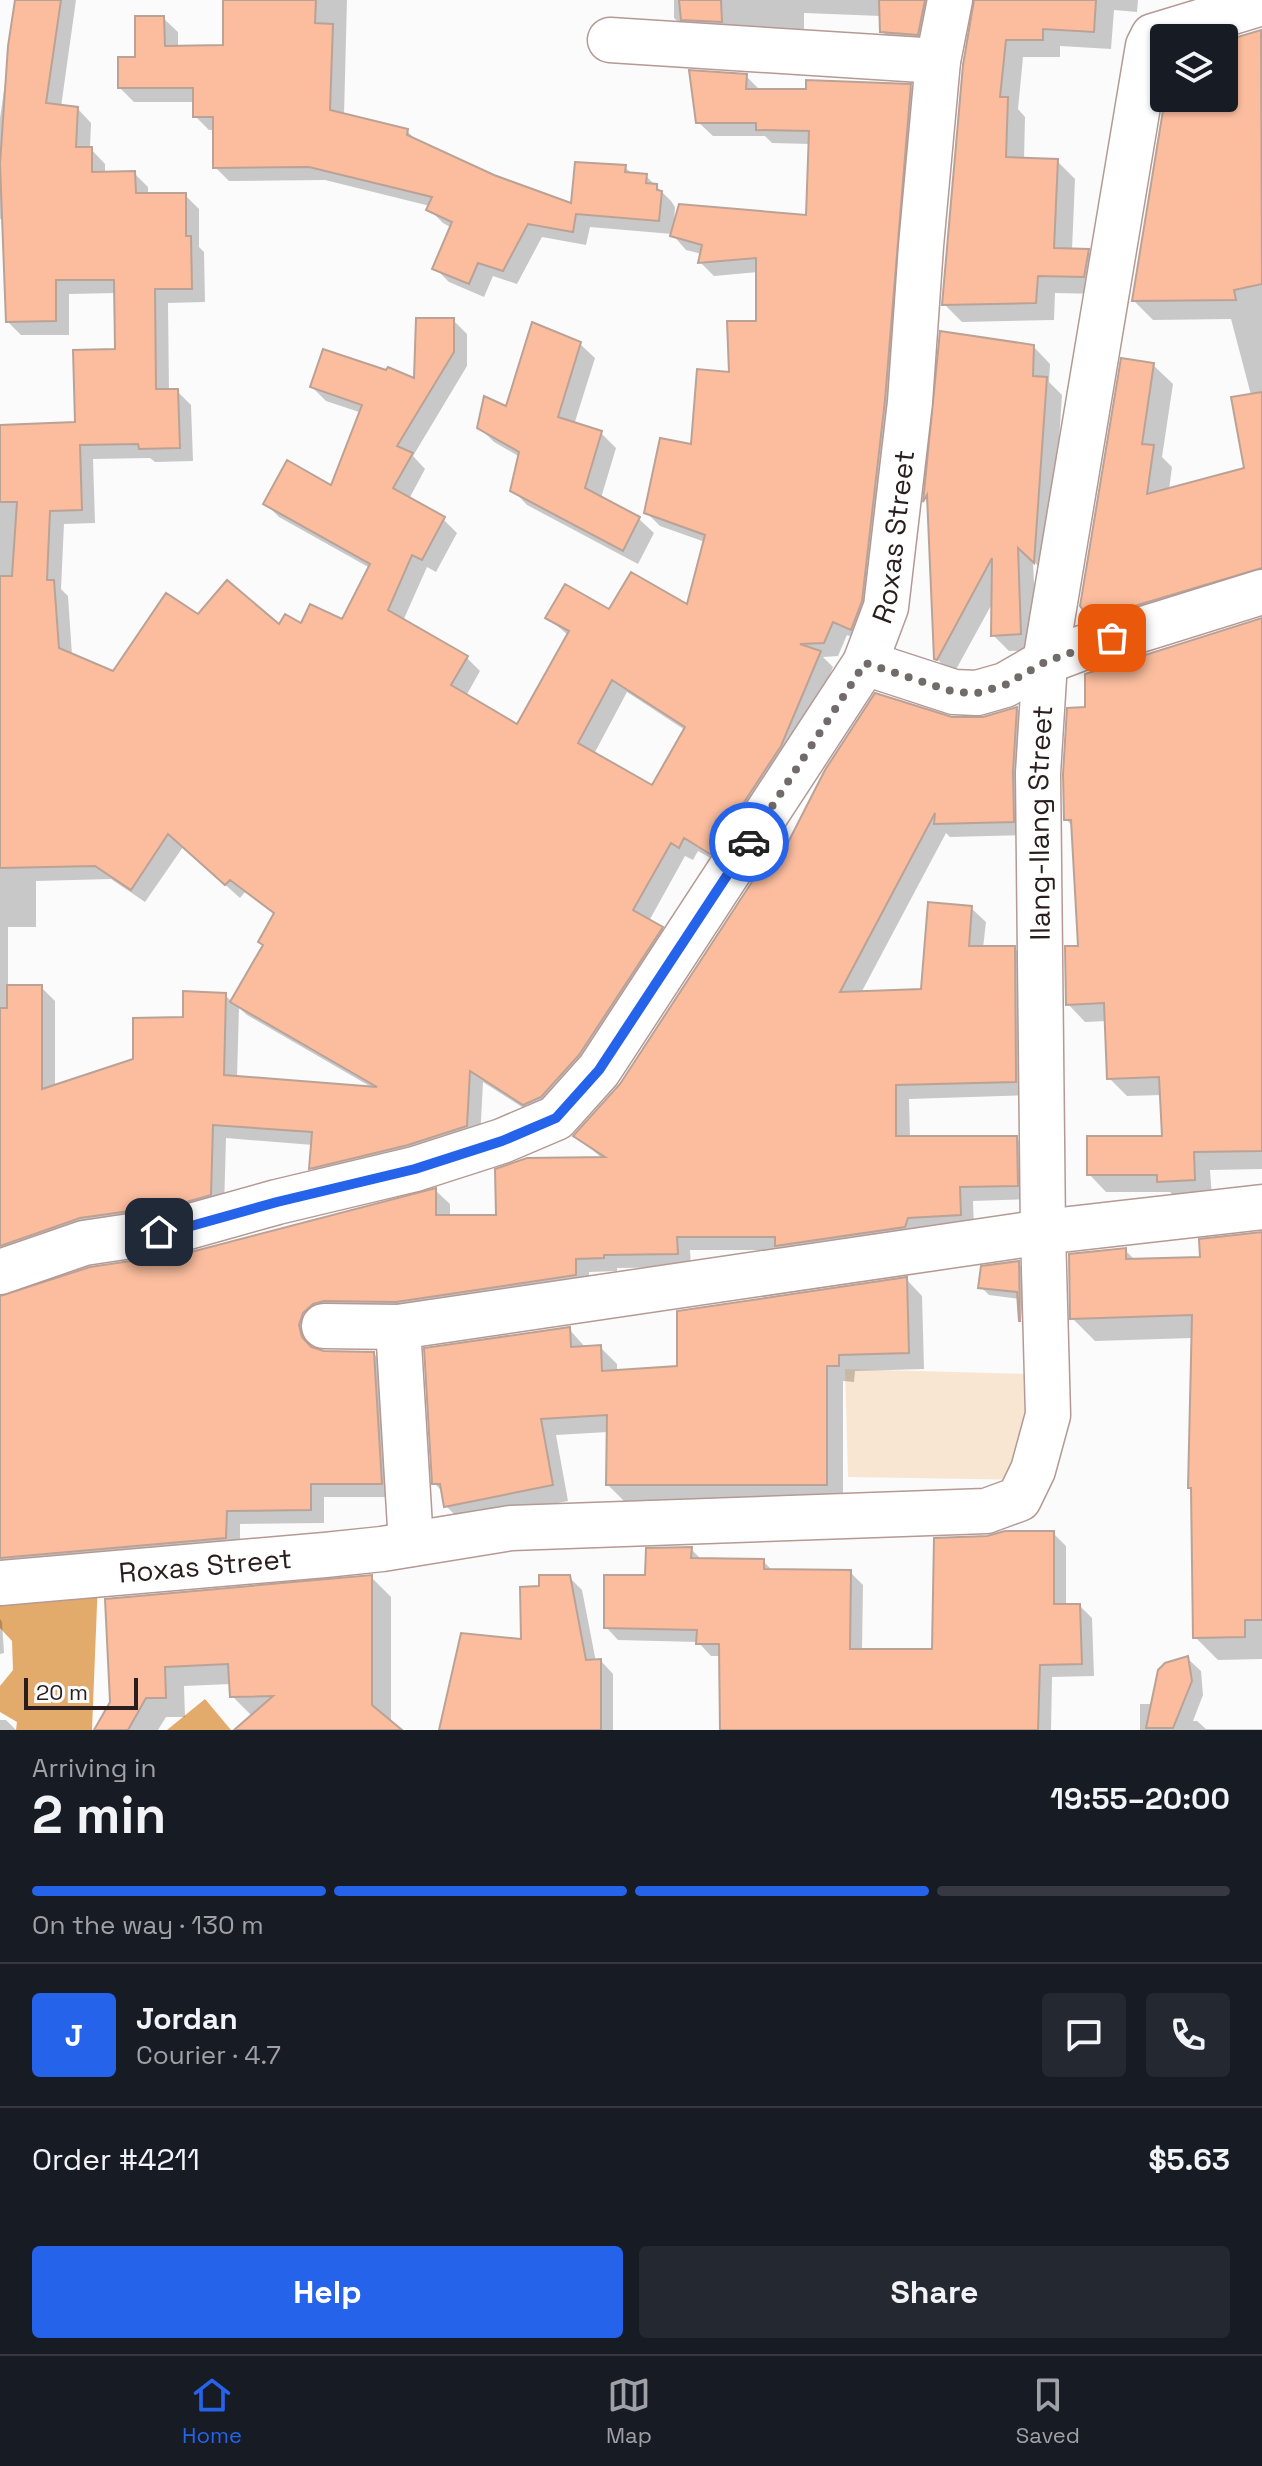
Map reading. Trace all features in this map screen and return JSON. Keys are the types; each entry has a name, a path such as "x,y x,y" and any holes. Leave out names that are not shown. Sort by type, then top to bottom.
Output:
{"street":[{"name":"Roxas Street","path":"0,1272 84,1243 184,1228 415,1169 502,1141 556,1118 599,1070 865,663 886,607 910,402 938,61 950,0"},
{"name":"Ilang-Ilang Street","path":"1048,1415 1038,773 1045,662 1148,46 1153,36 1262,3"},
{"path":"610,40 938,61"},
{"path":"865,663 954,692 977,693 1005,685 1045,662 1082,648 1262,592"},
{"path":"324,1326 398,1327 1043,1232 1262,1207"},
{"path":"398,1327 411,1544"},
{"name":"Roxas Street","path":"0,1583 202,1567 411,1544 511,1528 986,1511 1019,1499 1033,1470 1048,1415"}],"shaded area":[{"path":"845,1369 1030,1374 1026,1480 848,1477"},
{"path":"98,1580 92,1730 16,1730 17,1722 0,1712 0,1686 13,1670 12,1641 0,1628 0,1581"},
{"path":"205,1699 231,1730 167,1730"}],"building":[{"path":"15,0 61,0 46,103 78,107 76,147 92,147 92,172 135,171 136,193 186,193 186,236 191,236 192,289 155,289 156,389 178,389 180,448 139,449 138,444 80,445 82,510 50,511 47,580 54,580 59,648 113,671 166,593 198,614 227,580 279,624 285,614 301,623 310,604 342,619 370,564 263,504 287,460 331,485 362,405 310,387 323,349 386,370 388,367 414,378 416,318 454,318 454,352 397,446 413,453 393,488 445,517 422,560 412,555 388,610 468,656 451,685 517,724 569,631 545,618 565,584 609,609 631,572 687,604 705,535 644,513 660,438 691,444 697,369 729,372 727,321 756,321 756,258 698,263 702,245 670,236 679,204 806,215 809,131 756,130 756,123 696,123 689,70 747,74 746,89 806,89 806,80 911,84 885,400 862,601 851,630 833,622 824,643 800,644 821,651 781,746 710,854 684,838 679,848 671,843 633,910 663,927 579,1055 541,1097 523,1105 470,1071 467,1126 408,1145 309,1169 312,1132 213,1125 211,1195 179,1204 80,1218 0,1246 0,1008 7,1008 7,985 42,985 42,1089 133,1059 133,1018 183,1017 183,991 226,993 224,1075 377,1087 230,1002 263,945 258,942 274,913 230,880 225,885 168,834 131,890 95,866 0,868 0,576 12,576 17,502 0,502 0,425 75,422 73,350 115,349 114,280 56,280 56,321 6,322 0,164 8,46","holes":["612,680 685,727 652,785 578,743"]},
{"path":"223,0 316,0 315,23 333,24 330,110 408,129 407,135 494,175 571,203 575,162 626,165 625,172 647,174 646,183 657,184 657,190 662,191 659,221 576,214 573,232 528,224 503,271 478,263 469,284 432,269 452,222 426,210 432,197 309,167 213,168 213,117 193,117 193,88 118,88 118,57 135,57 135,16 164,16 165,46 223,45"},
{"path":"679,0 721,0 722,22 681,20"},
{"path":"879,0 925,0 918,35 880,32"},
{"path":"974,0 1096,0 1094,32 1043,29 1043,40 1006,40 1000,97 1008,97 1006,157 1058,159 1054,248 1089,249 1084,277 1038,276 1036,303 942,305 963,65"},
{"path":"1261,30 1262,284 1234,290 1236,300 1132,301 1163,112 1238,112 1238,37"},
{"path":"532,322 581,342 558,417 602,431 585,488 640,517 623,551 510,491 519,452 477,428 484,396 506,406"},
{"path":"940,331 1034,345 1033,376 1047,377 1034,563 1018,548 1021,634 991,636 992,558 937,660 934,659 927,495 923,502"},
{"path":"1121,358 1154,363 1142,444 1154,445 1147,494 1244,468 1231,397 1262,392 1262,568 1084,621 1080,606"},
{"path":"1262,618 1262,1151 1194,1152 1195,1180 1157,1182 1157,1175 1087,1175 1087,1136 1162,1136 1159,1077 1107,1079 1104,1003 1066,1005 1065,946 1078,946 1071,820 1064,820 1067,708 1085,707 1085,674"},
{"path":"875,693 952,717 983,717 1017,707 1014,822 934,824 935,813 840,992 921,989 928,902 972,906 969,946 1015,946 1016,1082 896,1085 896,1136 1017,1136 1018,1186 960,1187 961,1215 908,1218 905,1227 775,1246 775,1237 677,1237 678,1254 604,1255 604,1258 576,1259 576,1275 396,1302 324,1301 313,1304 303,1313 299,1325 302,1337 311,1347 324,1351 374,1352 382,1484 311,1484 311,1510 227,1511 226,1538 0,1558 0,1296 90,1267 191,1252 436,1188 436,1215 496,1215 495,1169 527,1158 605,1157 573,1136 620,1084 763,865 774,870 825,770"},
{"path":"1262,1232 1262,1620 1245,1620 1245,1637 1193,1638 1191,1488 1188,1488 1192,1315 1070,1319 1069,1254 1126,1248 1126,1259 1200,1257 1199,1239"},
{"path":"1019,1261 1020,1321 1017,1292 978,1288 981,1266"},
{"path":"907,1277 909,1353 839,1355 839,1366 827,1366 827,1485 606,1485 607,1415 541,1419 553,1485 444,1507 440,1484 432,1484 424,1348 570,1327 571,1347 601,1345 602,1371 677,1366 677,1311"},
{"path":"1005,1531 1054,1531 1054,1604 1080,1604 1082,1664 1040,1665 1038,1730 720,1730 719,1644 696,1644 697,1630 604,1628 604,1575 645,1575 646,1548 692,1547 691,1558 764,1559 764,1569 851,1570 850,1649 932,1649 934,1538 987,1536"},
{"path":"372,1575 372,1705 402,1730 234,1730 273,1696 230,1697 228,1664 165,1667 166,1698 146,1698 128,1730 94,1730 110,1702 105,1599"},
{"path":"539,1575 570,1575 586,1660 601,1659 601,1730 439,1730 461,1633 521,1639 520,1587 539,1586"},
{"path":"1188,1656 1192,1681 1173,1728 1146,1728 1158,1670 1165,1663"}],"way so far":[{"path":"749,842 865,663 954,692 977,693 1005,685 1045,662 1112,638"}],"route":[{"path":"159,1232 415,1169 502,1141 556,1118 599,1070 749,842"}]}
